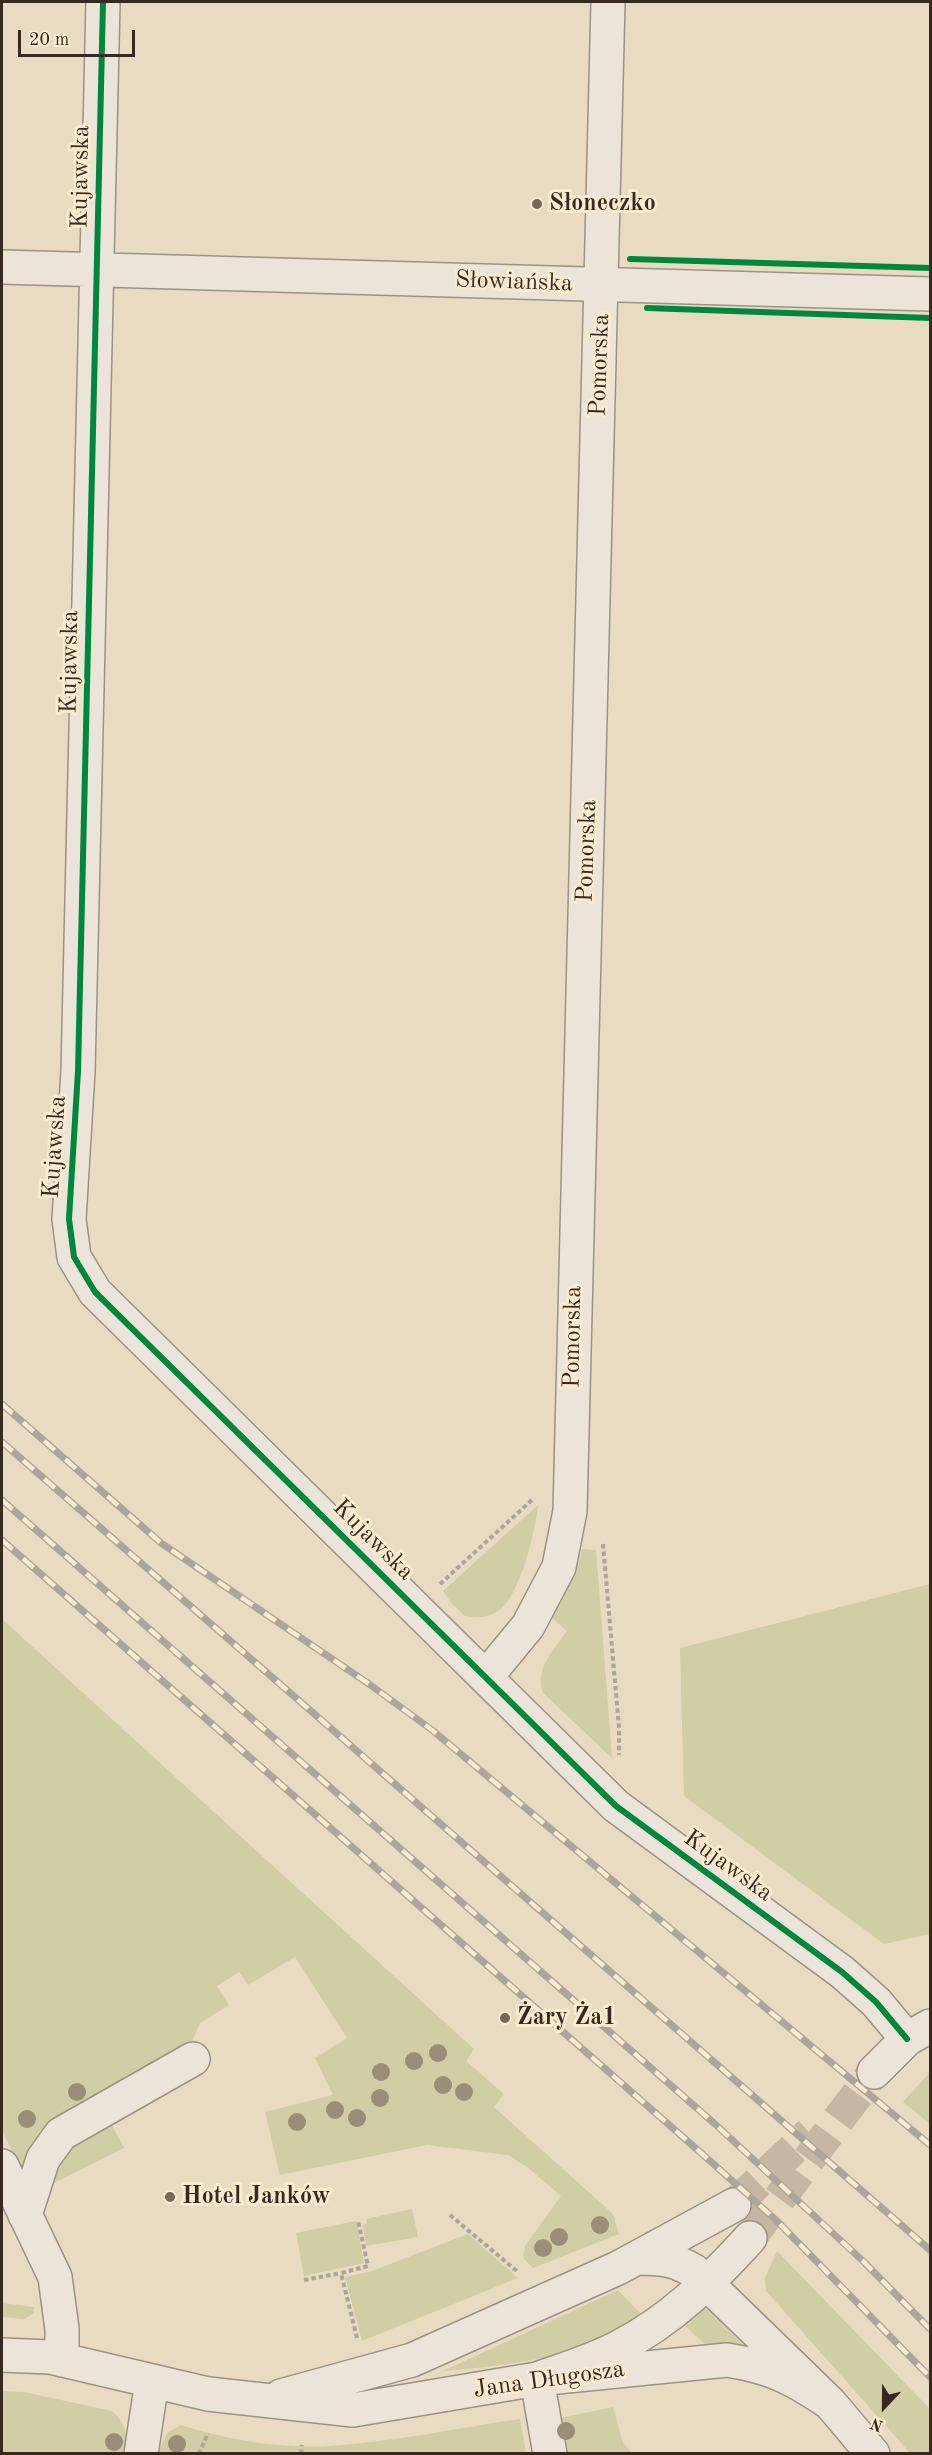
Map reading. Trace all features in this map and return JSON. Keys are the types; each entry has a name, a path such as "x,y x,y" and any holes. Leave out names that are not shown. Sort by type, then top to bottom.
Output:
{"street":[{"name":"Kujawska","path":"103,2 78,1071 69,1219 74,1257 95,1292 616,1806 843,1972 876,2002 919,2033"},
{"name":"Pomorska","path":"486,1677 528,1626 559,1567 570,1511 608,2"},
{"name":"Słowiańska","path":"2,267 930,294"},
{"path":"875,2071 919,2033"},
{"path":"26,2215 43,2159 61,2134 193,2059"},
{"path":"2,2166 55,2277 62,2329 62,2360"},
{"name":"Jana Długosza","path":"260,2401 412,2360 637,2258 734,2205 711,2242 708,2259 709,2284"},
{"path":"550,2454 537,2379 620,2347 709,2284 750,2238 741,2273 742,2286 749,2300 830,2403"},
{"name":"Jana Długosza","path":"637,2258 664,2258 679,2262 709,2284 830,2403 873,2454"},
{"name":"Jana Długosza","path":"2,2355 62,2360 208,2394 353,2410 537,2379 727,2360 750,2364 794,2379 830,2403"},
{"path":"141,2454 152,2381"}],"path":[{"path":"439,1585 539,1493"},
{"path":"570,1511 603,1543 619,1728 618,1763"},
{"path":"450,2215 521,2277"},
{"path":"304,2280 368,2266 358,2221"},
{"path":"341,2273 358,2339"},
{"path":"198,2454 208,2433"},
{"path":"301,2454 302,2445"}],"shaded area":[{"path":"538,1505 534,1530 521,1576 508,1601 501,1609 488,1616 465,1616 452,1604 443,1591"},
{"path":"582,1549 596,1550 612,1758 543,1693 541,1684 543,1667 567,1631 550,1616 577,1570"},
{"path":"930,1584 930,1934 884,1944 684,1796 680,1648"},
{"path":"2,1619 474,2049 466,2061 504,2094 494,2107 613,2214 619,2234 533,2268 523,2258 525,2246 561,2196 527,2167 508,2155 427,2145 280,2175 265,2112 333,2095 315,2058 347,2038 295,1957 248,1985 239,1972 217,1986 229,2005 200,2023 190,2047 27,2181 2,2130"},
{"path":"930,2072 930,2124 903,2102"},
{"path":"107,2116 124,2148 46,2187 63,2146"},
{"path":"412,2209 418,2237 366,2246 363,2225 367,2224 366,2219"},
{"path":"356,2221 364,2263 304,2276 296,2233"},
{"path":"468,2234 518,2278 362,2341 345,2277 372,2271"},
{"path":"777,2251 930,2409 930,2453 910,2453 766,2291 765,2278"},
{"path":"618,2290 642,2315 596,2341 572,2350 522,2362 443,2371"},
{"path":"2,2303 34,2307 34,2313 24,2319 2,2317"},
{"path":"703,2306 746,2348 709,2348 680,2321"},
{"path":"2,2391 24,2392 112,2411 125,2430 126,2453 2,2454"},
{"path":"613,2407 623,2443 632,2453 558,2453 551,2420"},
{"path":"520,2419 526,2453 158,2453 167,2433 181,2425 255,2442 311,2447 377,2441"}],"tunnel":[{"path":"750,2238 874,2072"},
{"path":"734,2205 810,2133"}],"railway":[{"path":"2,1404 161,1543 369,1684 432,1730 930,2145"},
{"path":"2,1442 930,2250"},
{"path":"2,1500 715,2124 864,2262 930,2329"},
{"path":"2,1540 775,2219 930,2377"}],"cycle path":[{"path":"103,2 78,1071 69,1219 74,1257 95,1292 616,1806 842,1972 876,2002 907,2039"},
{"path":"630,259 930,268"},
{"path":"647,308 930,318"}],"place":[{"name":"Słoneczko","path":"537,204"},
{"name":"Żary Ża1","path":"505,2018"},
{"name":"Hotel Janków","path":"170,2197"}]}
